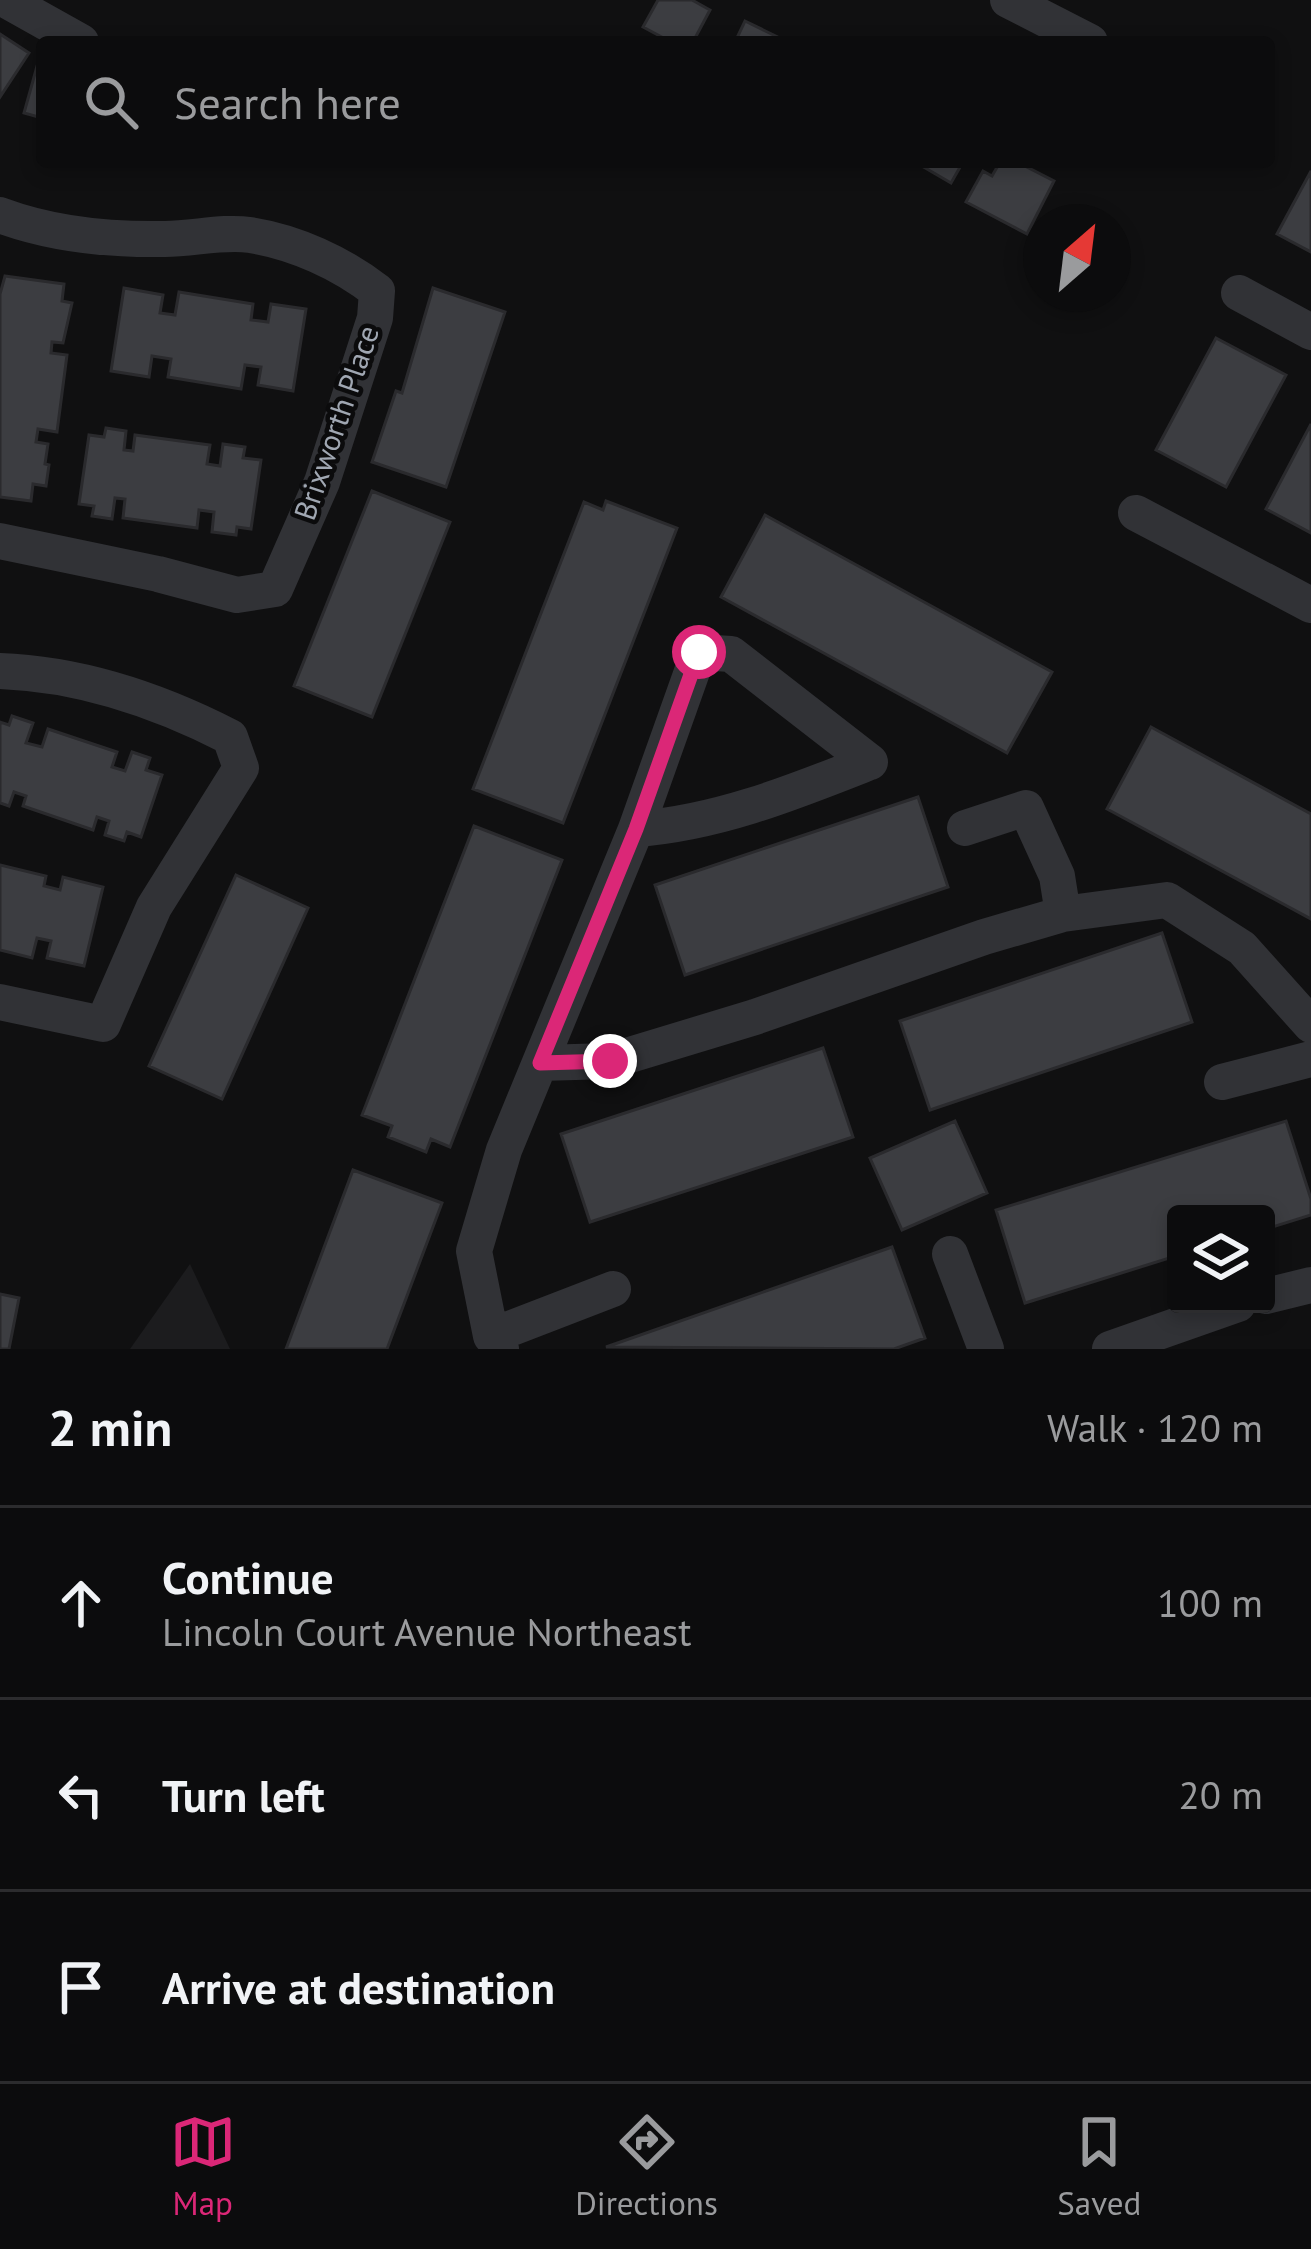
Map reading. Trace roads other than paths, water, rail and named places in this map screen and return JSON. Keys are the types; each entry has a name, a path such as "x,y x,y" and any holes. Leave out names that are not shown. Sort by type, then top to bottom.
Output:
{"street":[{"path":"6,0 70,36"},
{"path":"1008,0 1078,36"},
{"name":"Brixworth Place","path":"0,215 60,232 162,240 248,235 320,256 376,291 375,318 322,482 275,589 237,595 0,541"},
{"path":"1239,293 1311,332"},
{"path":"1136,513 1311,605"},
{"path":"613,1289 492,1343 474,1251 504,1150 636,829 699,652 731,654 870,762 780,798 678,826 636,829"},
{"path":"0,671 103,685 178,711 230,737 241,768 154,907 103,1024 0,1002"},
{"path":"964,828 1026,808 1057,876 1063,914"},
{"path":"540,1063 610,1061 1063,914 1167,901 1242,948 1311,1025"},
{"path":"1222,1082 1311,1059"},
{"path":"950,1255 986,1349"},
{"path":"1275,1294 1311,1285"},
{"path":"1110,1349 1212,1313"}]}
